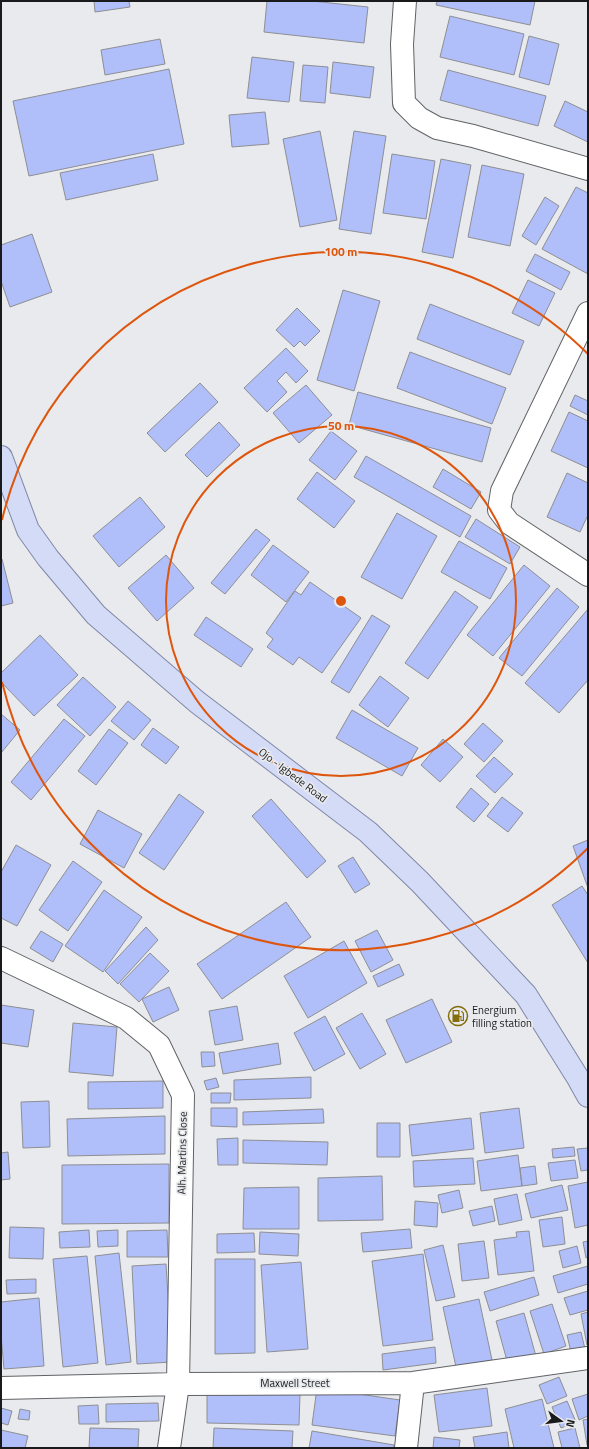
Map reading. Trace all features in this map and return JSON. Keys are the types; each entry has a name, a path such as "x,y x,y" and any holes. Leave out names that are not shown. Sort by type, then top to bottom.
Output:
{"main road":[{"name":"Ojo - Igbede Road","path":"1,457 28,530 48,558 96,615 197,702 368,832 420,882 526,995 588,1096"}],"street":[{"path":"405,1 402,44 404,103 419,118 437,128 473,136 588,169"},
{"path":"588,313 502,491 499,510 509,523 588,575"},
{"name":"Alh. Martins Close","path":"1,958 126,1018 159,1045 183,1095 178,1384 169,1448"},
{"name":"Maxwell Street","path":"1,1388 178,1384 413,1383 588,1358"},
{"path":"406,1448 413,1383"}],"building":[{"path":"94,1 129,1 130,7 95,12"},
{"path":"267,1 312,1 368,7 364,43 264,32"},
{"path":"437,1 535,1 530,25 436,5"},
{"path":"450,16 524,34 514,75 440,57"},
{"path":"529,36 559,44 549,85 519,77"},
{"path":"160,39 165,64 105,75 101,50"},
{"path":"252,57 294,62 289,102 247,98"},
{"path":"333,62 374,67 370,98 330,93"},
{"path":"303,65 328,67 325,103 300,101"},
{"path":"169,69 184,144 29,176 13,101"},
{"path":"448,70 546,96 538,126 440,100"},
{"path":"565,101 588,112 588,142 554,126"},
{"path":"265,112 269,144 232,147 229,115"},
{"path":"320,131 337,220 300,227 283,139"},
{"path":"354,131 386,136 371,234 339,229"},
{"path":"153,154 158,180 66,200 60,173"},
{"path":"392,154 435,161 426,219 383,213"},
{"path":"441,159 471,165 453,258 422,252"},
{"path":"482,165 524,174 510,246 468,237"},
{"path":"576,187 588,193 588,274 542,249"},
{"path":"545,197 559,206 536,245 522,236"},
{"path":"32,234 52,292 10,307 1,281 1,245"},
{"path":"535,254 570,272 561,290 526,271"},
{"path":"528,280 555,293 539,326 512,313"},
{"path":"343,290 380,301 354,391 317,380"},
{"path":"430,304 524,341 510,375 417,339"},
{"path":"297,308 320,331 305,346 300,341 294,347 276,330"},
{"path":"286,348 308,371 296,383 286,372 277,381 287,392 267,412 244,388"},
{"path":"410,352 506,388 492,424 397,388"},
{"path":"200,383 218,402 165,452 147,433"},
{"path":"306,385 332,415 299,443 273,413"},
{"path":"358,392 491,428 482,462 349,425"},
{"path":"575,395 588,401 588,415 570,406"},
{"path":"569,412 588,421 588,468 551,451"},
{"path":"219,422 240,445 207,477 185,455"},
{"path":"331,431 357,451 335,480 309,460"},
{"path":"366,456 471,516 460,537 354,477"},
{"path":"443,469 481,492 471,509 433,487"},
{"path":"317,472 355,501 334,528 297,499"},
{"path":"567,473 588,483 588,515 580,532 547,517"},
{"path":"140,497 165,527 119,567 93,536"},
{"path":"397,513 437,536 402,599 361,577"},
{"path":"476,519 520,547 510,564 465,537"},
{"path":"256,529 270,540 225,594 211,583"},
{"path":"459,541 507,568 490,599 441,572"},
{"path":"273,545 309,572 286,602 251,575"},
{"path":"166,555 194,588 157,621 128,588"},
{"path":"2,559 13,603 1,606 1,560"},
{"path":"524,565 550,586 493,656 467,635"},
{"path":"310,582 361,618 322,673 299,657 293,665 267,647 273,639 266,633 295,591 301,595"},
{"path":"557,588 579,607 522,676 499,658"},
{"path":"455,591 478,607 428,679 405,663"},
{"path":"588,609 588,680 559,713 525,683"},
{"path":"372,615 390,626 349,693 331,682"},
{"path":"206,617 253,649 241,667 194,635"},
{"path":"40,635 78,675 34,716 1,682 1,673"},
{"path":"380,676 409,698 388,727 359,705"},
{"path":"83,677 116,707 90,736 57,705"},
{"path":"128,701 151,720 134,740 111,721"},
{"path":"352,710 418,748 402,776 336,738"},
{"path":"1,714 20,730 1,753"},
{"path":"64,719 85,736 31,800 11,782"},
{"path":"483,723 503,741 484,762 464,744"},
{"path":"153,728 179,747 166,764 141,745"},
{"path":"109,729 128,743 96,785 78,771"},
{"path":"443,739 463,757 440,782 421,765"},
{"path":"494,757 513,774 495,793 476,776"},
{"path":"471,788 489,804 474,822 456,807"},
{"path":"179,794 204,812 164,870 139,853"},
{"path":"502,797 523,813 508,832 487,816"},
{"path":"271,799 326,861 307,878 252,816"},
{"path":"98,810 142,834 124,868 80,844"},
{"path":"588,840 588,888 573,846"},
{"path":"16,845 51,865 17,926 1,918 1,872"},
{"path":"353,857 370,884 355,893 338,866"},
{"path":"73,861 102,882 68,931 39,910"},
{"path":"582,886 588,895 588,963 552,905"},
{"path":"104,890 142,917 103,972 65,946"},
{"path":"286,902 311,937 222,999 197,964"},
{"path":"146,927 158,940 118,984 105,971"},
{"path":"377,930 393,960 371,972 355,941"},
{"path":"41,931 63,944 53,962 30,948"},
{"path":"344,941 367,983 308,1018 284,976"},
{"path":"150,953 169,971 139,1002 120,984"},
{"path":"399,964 404,975 378,987 373,976"},
{"path":"169,987 179,1010 153,1022 142,999"},
{"path":"432,999 452,1042 406,1063 386,1020"},
{"path":"1,1005 34,1010 28,1047 1,1043"},
{"path":"237,1006 243,1040 215,1045 209,1011"},
{"path":"362,1013 386,1054 360,1069 336,1028"},
{"path":"325,1016 345,1054 314,1071 294,1033"},
{"path":"73,1023 117,1027 113,1076 69,1072"},
{"path":"278,1043 281,1064 223,1074 219,1053"},
{"path":"201,1052 214,1052 215,1066 202,1067"},
{"path":"311,1077 311,1098 234,1100 234,1080"},
{"path":"216,1078 219,1087 207,1090 204,1081"},
{"path":"163,1081 163,1108 88,1109 88,1082"},
{"path":"211,1093 231,1093 230,1103 211,1103"},
{"path":"49,1101 50,1147 23,1148 21,1102"},
{"path":"211,1108 237,1108 237,1127 211,1126"},
{"path":"519,1108 524,1148 485,1153 480,1113"},
{"path":"323,1109 324,1123 243,1125 243,1112"},
{"path":"165,1116 165,1154 68,1156 67,1119"},
{"path":"471,1118 474,1149 412,1156 409,1125"},
{"path":"377,1123 400,1123 400,1157 377,1157"},
{"path":"238,1138 238,1165 218,1165 217,1139"},
{"path":"243,1140 328,1142 327,1165 243,1163"},
{"path":"574,1147 575,1156 553,1158 552,1149"},
{"path":"588,1148 588,1170 581,1171 577,1149"},
{"path":"8,1152 10,1179 1,1180 1,1153"},
{"path":"518,1155 522,1186 481,1191 477,1161"},
{"path":"473,1158 475,1184 414,1187 413,1161"},
{"path":"575,1160 578,1178 551,1181 548,1163"},
{"path":"169,1164 169,1223 62,1224 62,1165"},
{"path":"535,1166 537,1184 522,1186 520,1168"},
{"path":"382,1176 383,1220 318,1221 318,1178"},
{"path":"588,1182 588,1225 575,1228 568,1186"},
{"path":"562,1185 568,1210 531,1218 525,1194"},
{"path":"299,1187 299,1229 243,1229 244,1188"},
{"path":"459,1190 463,1208 442,1213 438,1195"},
{"path":"517,1194 522,1220 499,1225 494,1199"},
{"path":"415,1201 438,1203 437,1227 414,1225"},
{"path":"492,1206 495,1221 473,1226 469,1211"},
{"path":"562,1217 565,1244 543,1247 539,1220"},
{"path":"10,1227 44,1228 43,1259 9,1258"},
{"path":"410,1229 412,1248 363,1252 361,1233"},
{"path":"89,1230 90,1247 60,1248 59,1232"},
{"path":"118,1230 118,1246 98,1247 97,1231"},
{"path":"167,1230 168,1257 127,1257 127,1231"},
{"path":"529,1231 534,1271 498,1275 494,1240 517,1237 516,1232"},
{"path":"260,1232 299,1234 298,1256 259,1254"},
{"path":"254,1233 255,1252 217,1253 217,1234"},
{"path":"484,1241 489,1278 462,1281 458,1244"},
{"path":"588,1241 588,1257 586,1258 583,1242"},
{"path":"443,1245 455,1297 436,1301 424,1250"},
{"path":"577,1246 581,1263 563,1268 559,1251"},
{"path":"119,1253 131,1362 106,1365 95,1256"},
{"path":"423,1254 433,1340 383,1346 372,1261"},
{"path":"87,1256 98,1363 63,1367 53,1259"},
{"path":"215,1259 255,1259 255,1353 215,1354"},
{"path":"301,1262 308,1349 267,1352 261,1265"},
{"path":"166,1264 172,1362 137,1364 132,1266"},
{"path":"588,1266 588,1284 558,1293 553,1276"},
{"path":"534,1277 539,1295 490,1311 484,1292"},
{"path":"36,1279 36,1293 7,1294 6,1280"},
{"path":"588,1291 588,1310 570,1315 564,1298"},
{"path":"39,1298 44,1366 4,1369 1,1335 1,1302"},
{"path":"479,1299 492,1360 456,1367 443,1307"},
{"path":"552,1304 566,1346 544,1354 530,1311"},
{"path":"588,1312 588,1345 587,1345 581,1314"},
{"path":"524,1313 537,1360 509,1368 496,1321"},
{"path":"581,1332 585,1349 571,1352 567,1335"},
{"path":"435,1347 436,1363 383,1370 382,1354"},
{"path":"559,1377 567,1396 547,1404 539,1385"},
{"path":"317,1388 400,1400 395,1436 312,1425"},
{"path":"487,1388 492,1426 439,1432 434,1395"},
{"path":"207,1392 300,1394 299,1425 207,1423"},
{"path":"588,1394 588,1416 579,1420 572,1399"},
{"path":"542,1399 554,1448 514,1448 505,1409"},
{"path":"567,1401 576,1422 561,1428 552,1407"},
{"path":"158,1403 159,1421 106,1422 106,1404"},
{"path":"98,1405 99,1424 79,1424 78,1406"},
{"path":"1,1408 12,1411 8,1425 1,1423"},
{"path":"20,1409 30,1411 29,1420 18,1419"},
{"path":"588,1419 588,1445 587,1445 583,1420"},
{"path":"90,1428 139,1429 138,1448 89,1448"},
{"path":"214,1428 293,1431 292,1448 213,1448"},
{"path":"575,1428 580,1448 562,1448 558,1432"},
{"path":"1,1430 28,1436 25,1448 1,1448"},
{"path":"312,1431 394,1445 394,1448 309,1448"},
{"path":"507,1432 509,1448 475,1448 473,1437"},
{"path":"434,1437 460,1440 459,1448 433,1448"}],"place":[{"name":"Energium filling station","path":"458,1016"}]}
